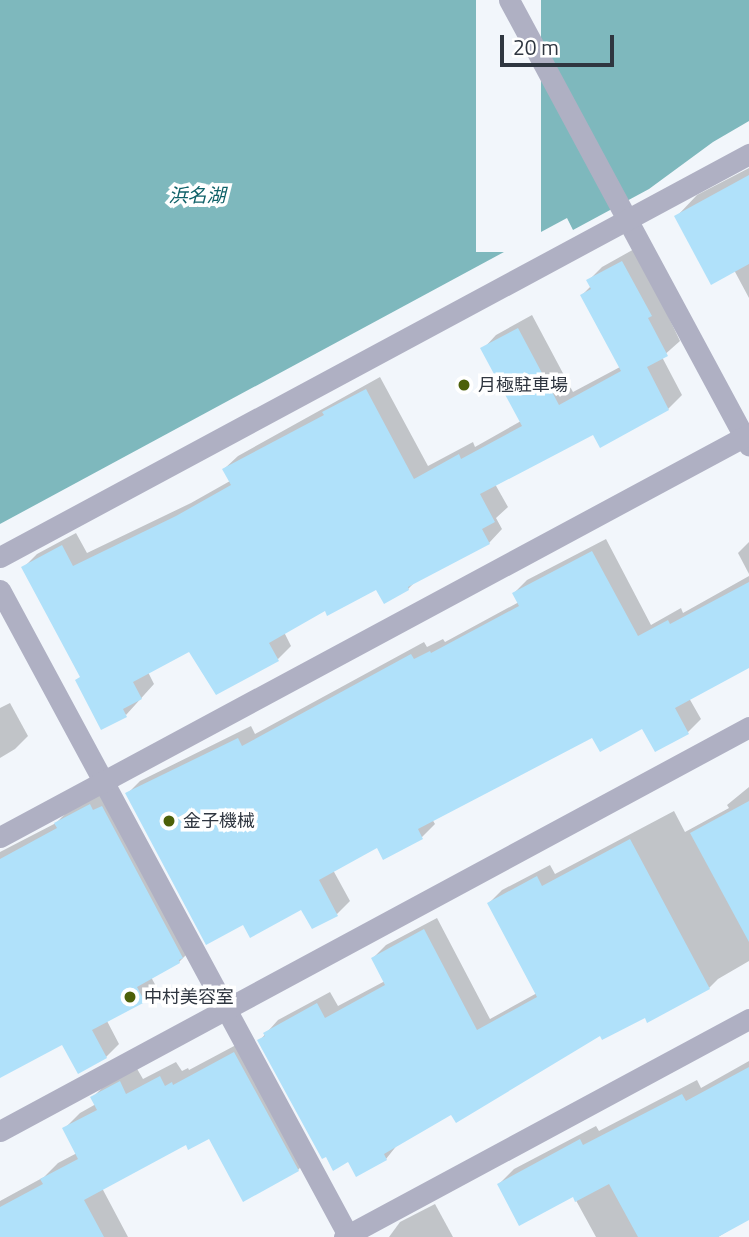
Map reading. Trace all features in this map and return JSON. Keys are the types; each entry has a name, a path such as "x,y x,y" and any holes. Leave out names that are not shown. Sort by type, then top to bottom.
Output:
{"street":[{"path":"0,837 747,439 509,0"},
{"path":"0,557 624,215 749,153"},
{"path":"0,590 347,1236 749,1019"},
{"path":"0,1131 749,727"}],"water":[{"name":"浜名湖","path":"0,0 749,0 749,121 713,142 649,189 573,230 567,218 0,524"}],"pier":[{"path":"476,0 541,0 541,252 476,252"}],"building":[{"path":"749,175 749,264 711,285 674,216"},
{"path":"622,261 652,316 648,318 668,356 647,367 669,410 600,448 593,435 480,494 495,522 482,529 490,544 408,587 409,590 384,604 376,590 327,616 325,611 269,643 279,661 216,695 189,652 133,682 142,699 123,709 127,717 101,730 75,680 80,677 21,567 62,545 73,566 176,516 231,485 222,469 324,415 322,412 366,389 414,479 459,454 461,459 522,426 480,348 518,328 559,405 621,371 580,295 591,289 586,280"},
{"path":"592,551 638,636 668,620 670,624 749,582 749,668 675,708 689,734 655,752 642,729 600,752 592,738 418,829 423,839 383,860 377,848 319,880 338,916 312,929 301,910 250,938 243,925 206,945 125,793 238,738 242,746 411,654 414,659 430,651 431,653 519,606 512,593"},
{"path":"749,801 749,942 690,833"},
{"path":"90,804 93,810 102,806 183,958 179,960 180,963 137,987 145,1002 92,1030 107,1058 78,1074 62,1045 0,1078 0,859 57,828 54,823"},
{"path":"630,839 710,989 647,1023 645,1018 602,1040 600,1036 456,1123 451,1115 384,1154 387,1160 356,1177 348,1162 333,1171 326,1157 322,1159 257,1040 265,1036 263,1033 317,1003 325,1018 385,985 371,958 424,929 477,1030 537,997 487,903 537,876 542,886"},
{"path":"234,1052 299,1171 243,1202 209,1139 188,1150 186,1145 84,1200 104,1237 0,1237 0,1207 43,1184 40,1179 78,1159 62,1128 97,1110 90,1097 120,1081 126,1094 160,1076 165,1086 172,1082 173,1085"},
{"path":"749,1067 749,1220 718,1237 638,1237 609,1184 575,1202 573,1197 519,1226 497,1184 580,1139 583,1145 682,1094 686,1101"}],"place":[{"name":"月極駐車場","path":"464,385"},
{"name":"金子機械","path":"169,821"},
{"name":"中村美容室","path":"130,997"}]}
